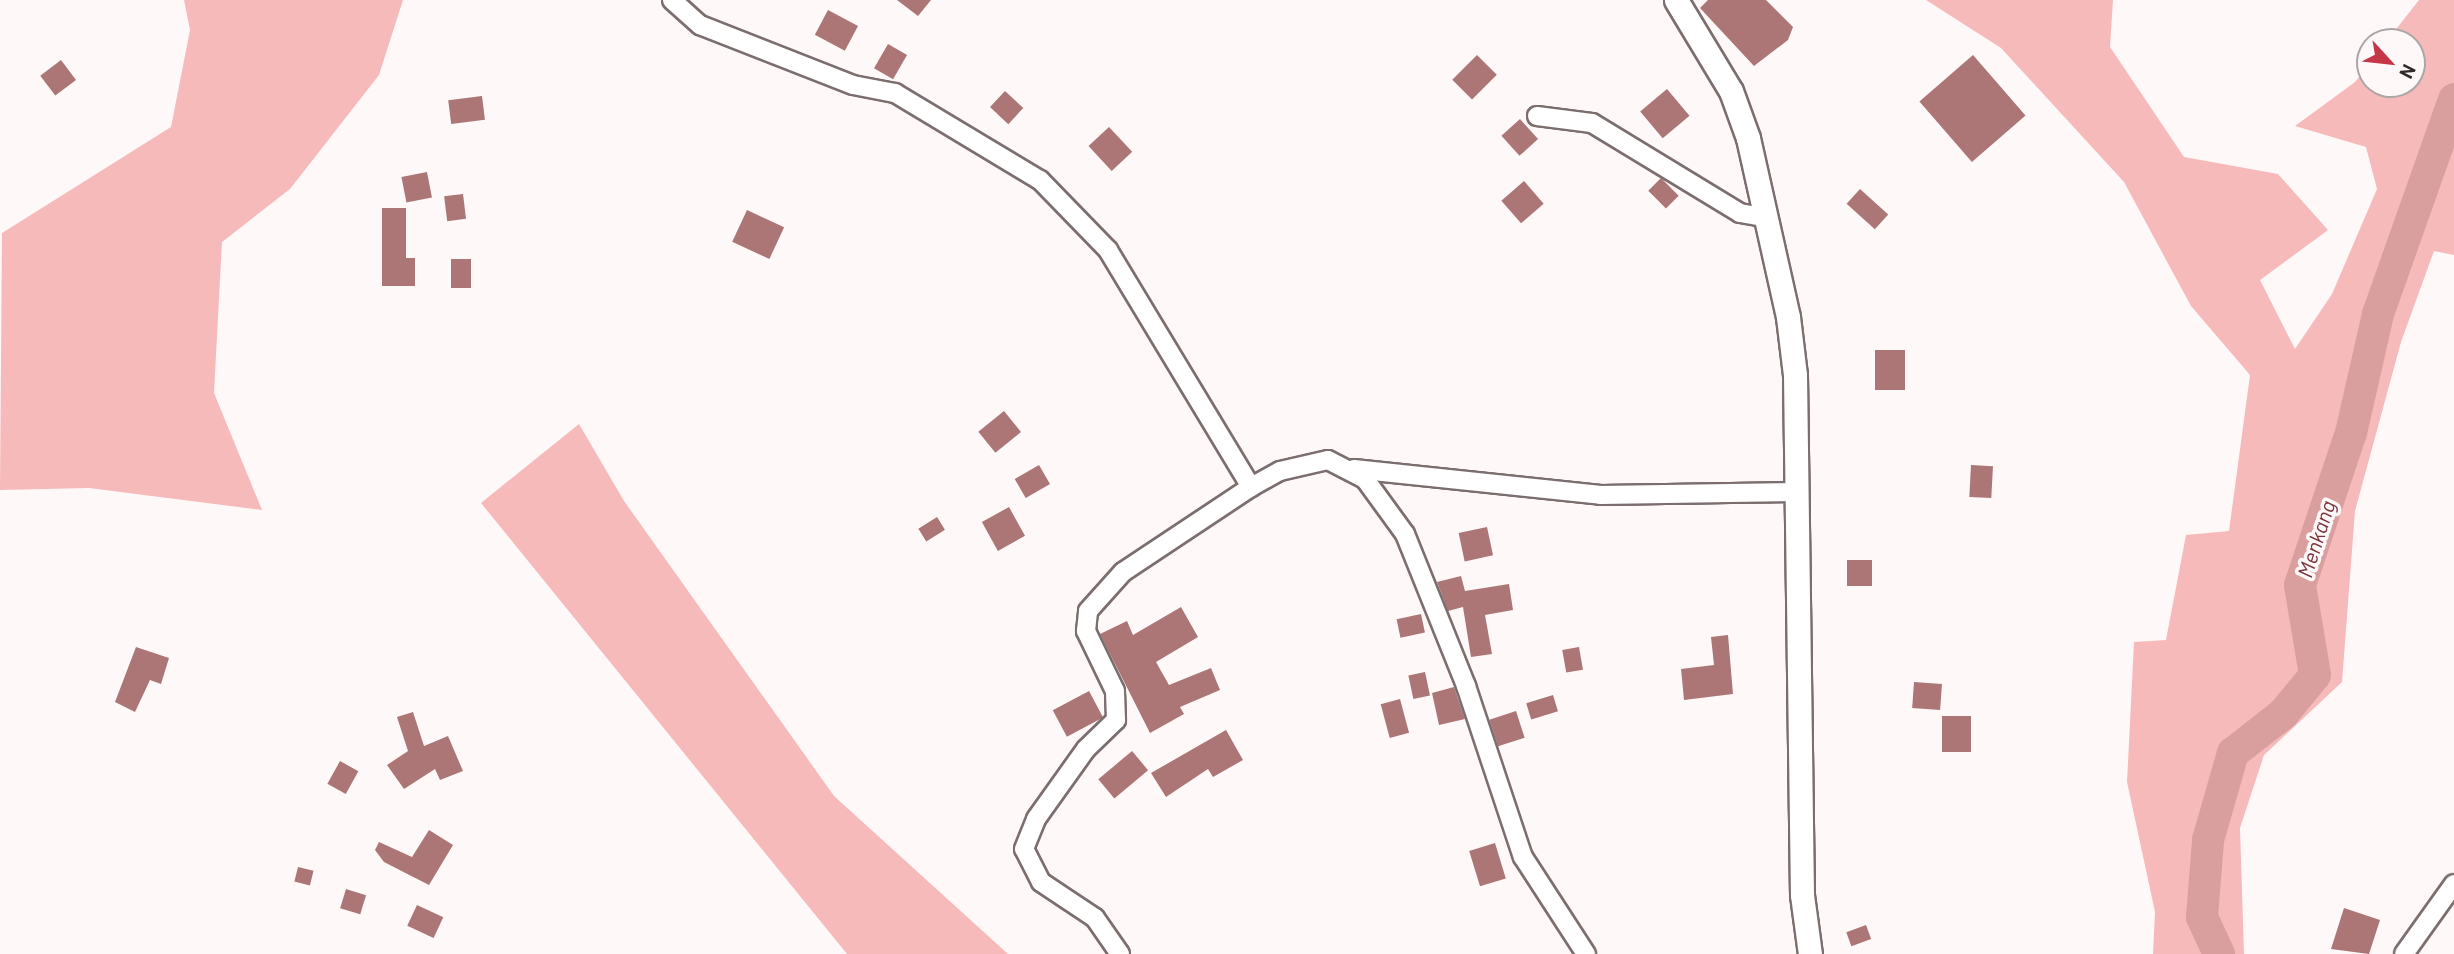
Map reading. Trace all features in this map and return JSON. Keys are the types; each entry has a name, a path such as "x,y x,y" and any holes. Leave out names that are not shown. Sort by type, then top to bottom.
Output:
{"street":[{"path":"671,0 700,25 853,85 895,93 1040,180 1108,250 1251,487"},
{"path":"1676,0 1731,91 1748,138 1795,375 1801,895 1810,954"},
{"path":"1537,116 1592,123 1740,213 1763,216"},
{"path":"1120,954 1095,918 1041,882 1024,849 1036,819 1086,749 1116,720 1115,691 1086,631 1088,611 1123,572 1251,487 1315,461 1354,469 1601,495 1795,492"},
{"path":"1354,469 1405,534 1466,687 1523,857 1586,954"},
{"path":"2404,954 2454,884"}],"shaded area":[{"path":"184,0 403,0 379,75 290,189 222,242 214,393 262,510 89,488 0,490 2,233 171,127 190,30"},
{"path":"1926,0 2113,0 2110,47 2184,157 2278,174 2328,230 2260,280 2295,349 2332,294 2377,189 2366,147 2295,126 2356,81 2356,98 2426,98 2426,28 2397,28 2419,0 2454,0 2454,255 2434,251 2401,342 2355,511 2342,682 2264,755 2240,828 2244,954 2153,954 2155,912 2127,782 2134,642 2166,640 2186,535 2229,531 2250,375 2191,306 2124,182 2001,48"},
{"path":"579,424 624,501 834,796 1008,954 847,954 481,503"}],"building":[{"path":"897,0 931,0 918,16"},
{"path":"1708,0 1766,0 1793,27 1788,40 1754,66 1700,8"},
{"path":"828,10 858,26 845,51 815,35"},
{"path":"888,44 907,55 893,79 874,68"},
{"path":"1477,55 1497,75 1472,100 1452,80"},
{"path":"1973,55 2025,115 1972,162 1919,102"},
{"path":"61,60 76,80 55,96 40,76"},
{"path":"1667,89 1689,116 1663,138 1640,111"},
{"path":"1005,91 1023,108 1008,124 990,107"},
{"path":"482,96 485,120 451,124 448,100"},
{"path":"1520,119 1538,139 1519,156 1501,136"},
{"path":"1109,127 1132,152 1112,171 1089,146"},
{"path":"427,172 432,198 406,202 401,177"},
{"path":"1661,178 1679,196 1666,208 1648,191"},
{"path":"1524,181 1544,204 1521,223 1501,201"},
{"path":"1860,189 1888,214 1875,229 1847,204"},
{"path":"463,194 466,219 447,221 444,196"},
{"path":"382,208 406,208 406,258 415,258 415,286 382,286"},
{"path":"747,210 784,227 769,259 732,242"},
{"path":"451,259 471,259 471,288 451,288"},
{"path":"1875,350 1905,350 1905,390 1875,390"},
{"path":"1004,411 1021,432 995,453 978,432"},
{"path":"1039,465 1050,484 1026,498 1015,479"},
{"path":"1971,465 1993,466 1991,498 1969,497"},
{"path":"1009,507 1025,536 998,551 982,522"},
{"path":"937,517 945,530 926,541 918,529"},
{"path":"1487,527 1493,555 1465,561 1459,533"},
{"path":"1847,560 1872,560 1872,586 1847,586"},
{"path":"1461,576 1465,591 1509,584 1513,610 1485,615 1492,654 1471,657 1463,607 1448,611 1437,582"},
{"path":"1181,607 1198,637 1156,662 1169,685 1211,668 1220,690 1180,707 1184,714 1150,733 1100,634 1127,621 1133,635"},
{"path":"1421,614 1425,633 1400,638 1397,619"},
{"path":"1728,635 1733,694 1684,700 1681,669 1714,665 1711,637"},
{"path":"136,647 169,658 161,684 150,680 135,712 115,702"},
{"path":"1579,647 1583,670 1566,673 1562,650"},
{"path":"1425,672 1430,695 1413,699 1408,676"},
{"path":"1914,682 1942,684 1940,710 1912,708"},
{"path":"1454,687 1465,719 1439,725 1432,693"},
{"path":"1089,691 1103,717 1067,737 1053,710"},
{"path":"1553,695 1558,711 1531,719 1526,703"},
{"path":"1400,699 1409,733 1390,738 1381,704"},
{"path":"1516,711 1525,738 1498,746 1489,720"},
{"path":"413,712 424,746 448,736 463,771 440,780 435,769 404,789 387,765 408,751 397,717"},
{"path":"1942,716 1971,716 1971,752 1942,752"},
{"path":"1226,730 1243,760 1213,777 1208,769 1166,797 1151,773"},
{"path":"1132,751 1148,770 1114,798 1098,779"},
{"path":"340,761 358,771 346,794 327,784"},
{"path":"429,830 453,845 429,885 384,862 375,850 379,842 412,857"},
{"path":"1495,843 1506,878 1480,886 1469,851"},
{"path":"298,867 314,871 310,885 294,882"},
{"path":"346,889 366,895 360,914 340,908"},
{"path":"417,905 443,917 434,938 407,926"},
{"path":"2344,908 2380,920 2369,954 2331,949"},
{"path":"1866,925 1871,939 1851,946 1846,932"}],"waterway":[{"name":"Menkang","path":"2219,954 2202,917 2208,840 2233,753 2283,714 2315,675 2300,585 2351,433 2378,314 2454,99"}]}
